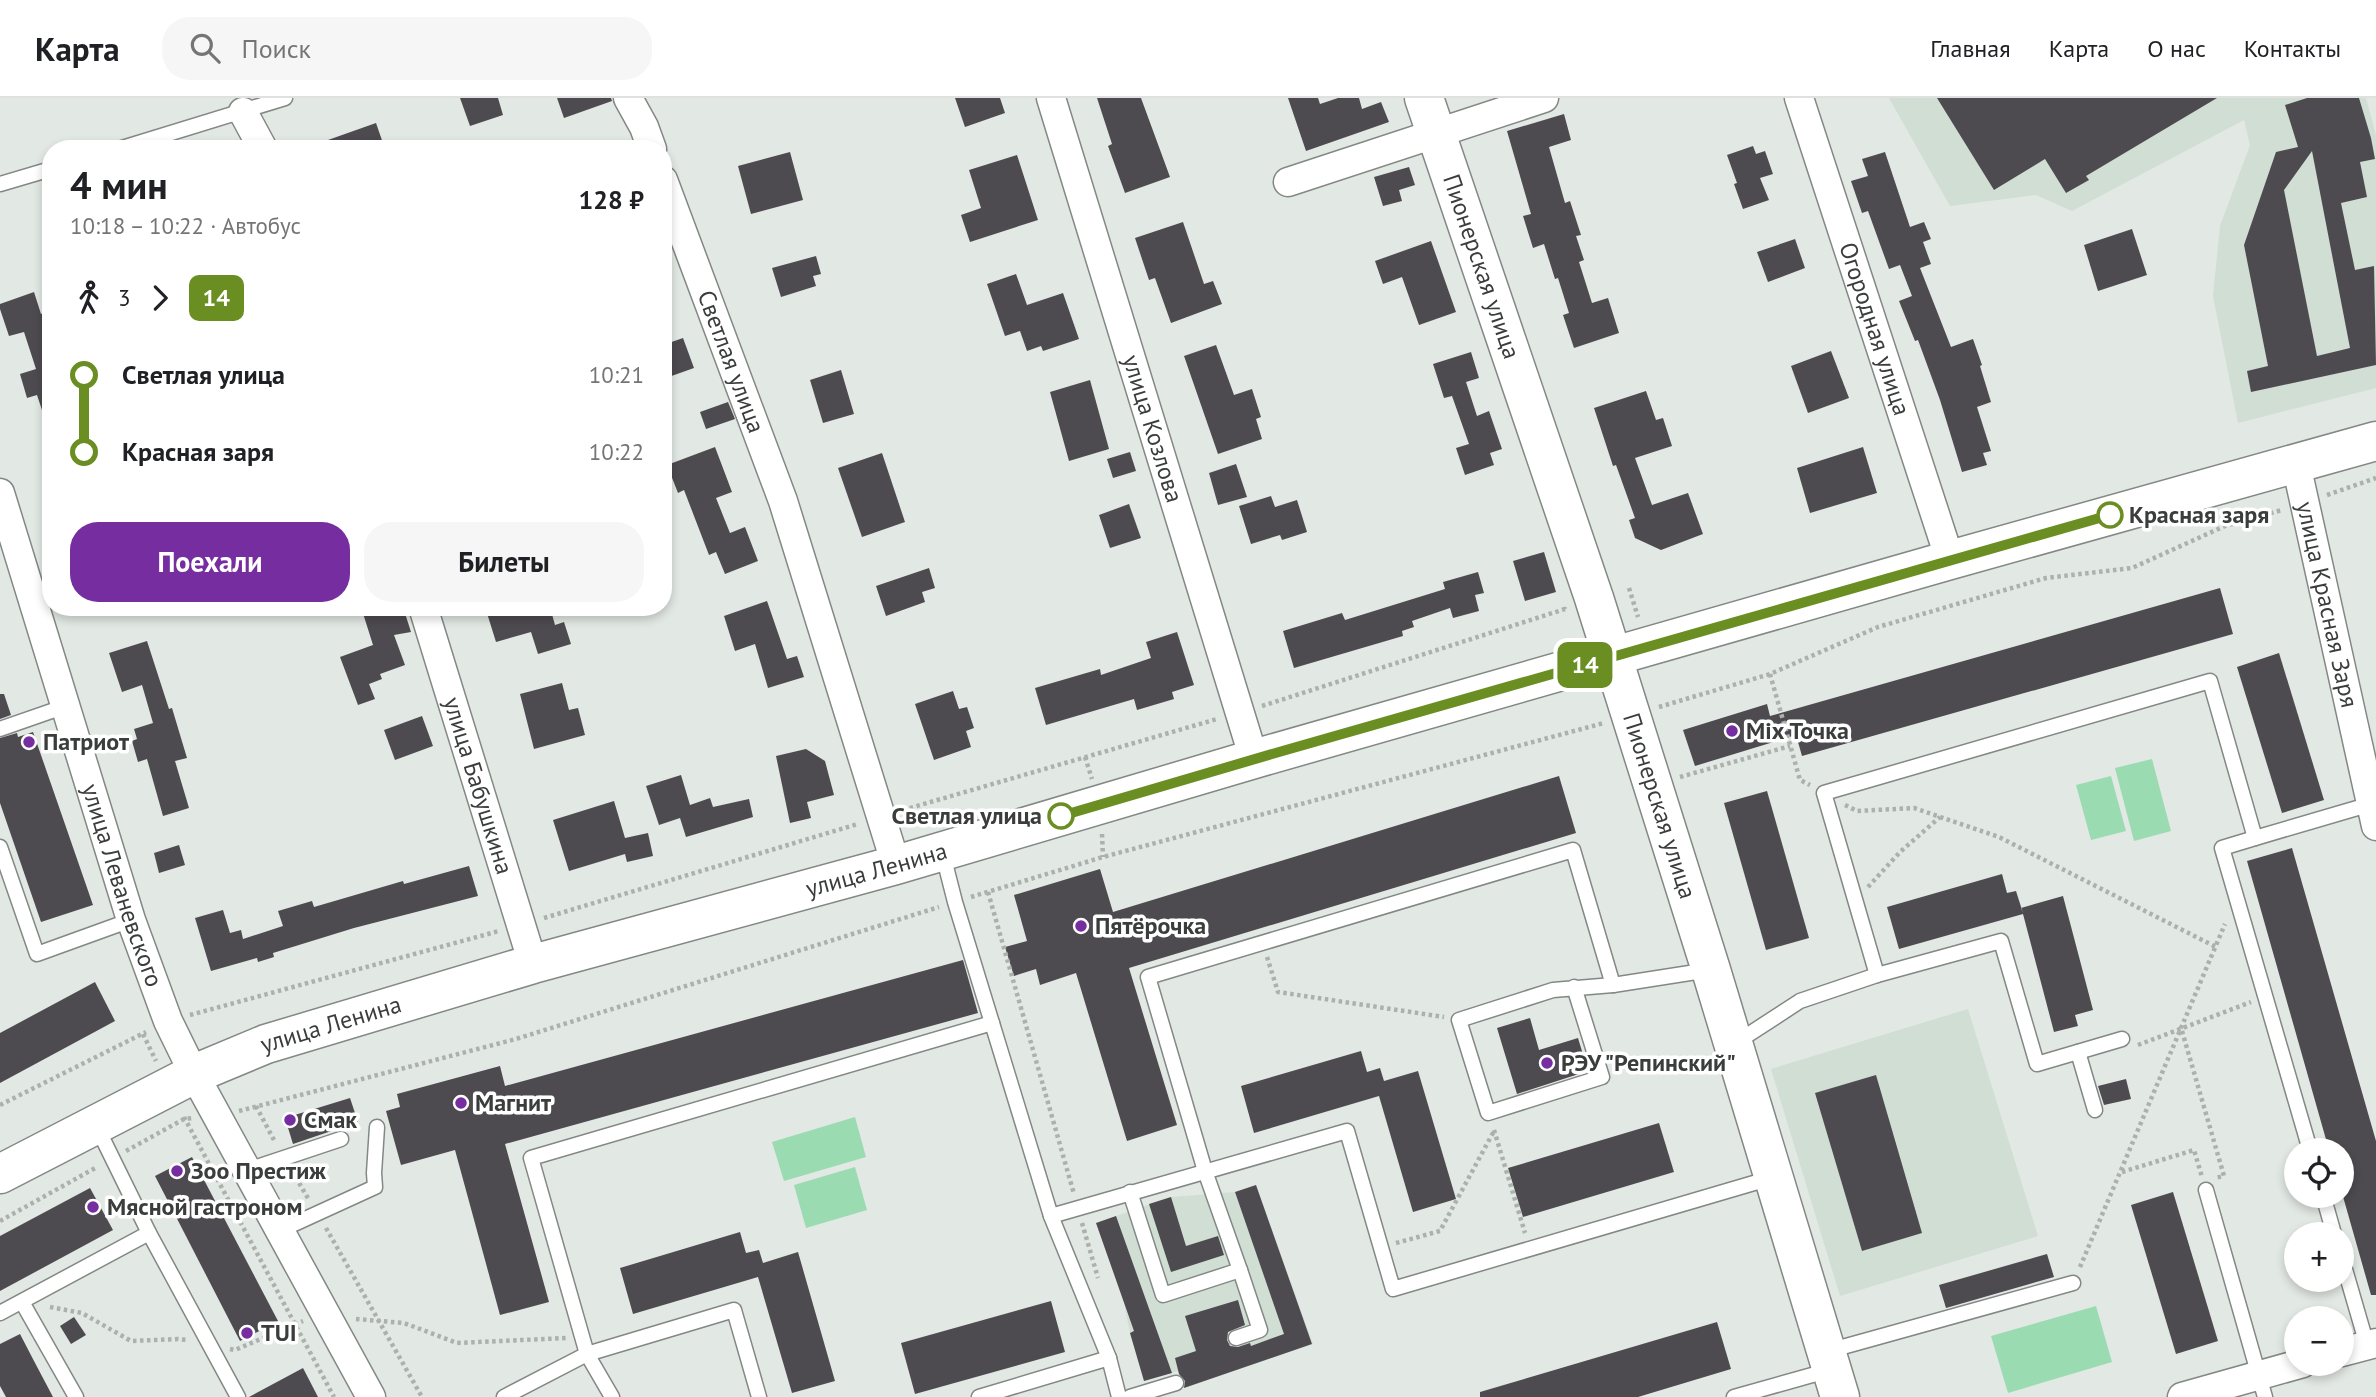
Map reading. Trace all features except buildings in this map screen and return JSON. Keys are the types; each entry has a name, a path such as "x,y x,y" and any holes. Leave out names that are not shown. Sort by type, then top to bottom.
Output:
{"main road":[{"name":"Пионерская улица","path":"1430,116 1612,657 1711,970 1832,1373"},
{"name":"улица Ленина","path":"0,1174 95,1123 177,1071 533,964 942,852 1254,759 2376,441"}],"street":[{"path":"628,98 649,140"},
{"name":"улица Козлова","path":"1051,98 1254,759"},
{"path":"1288,182 1430,116 1544,98"},
{"name":"Огородная улица","path":"1798,98 1950,560"},
{"path":"243,112 258,140"},
{"name":"Светлая улица","path":"672,204 783,501 896,865"},
{"name":"улица Красная Заря","path":"2295,464 2374,815"},
{"name":"улица Леваневского","path":"0,493 9,547 66,706 131,920 168,1021 177,1071 219,1118 371,1397"},
{"name":"улица Бабушкина","path":"426,616 533,964"},
{"path":"2182,1397 2262,1386 2284,1374"}],"lane":[{"path":"149,140 285,98"},
{"path":"0,184 42,172"},
{"path":"1877,975 1824,793 2210,681 2255,838"},
{"path":"0,729 66,706"},
{"path":"2306,1138 2222,848 2255,838 2374,815"},
{"path":"0,847 37,954 131,920"},
{"path":"1236,1338 1260,1330 1205,1171 1148,977 1573,850 1613,985"},
{"path":"942,852 1051,1216 1109,1358 1119,1397"},
{"path":"1733,1045 1800,1001 1877,975 2001,941 2037,1064 2122,1039"},
{"path":"1574,987 1602,1077 1488,1113 1459,1020 1553,990 1574,987 1613,985 1711,970"},
{"path":"612,1397 587,1354 531,1158 992,1023"},
{"path":"2078,1052 2095,1110"},
{"path":"95,1123 149,1233 238,1397"},
{"path":"281,1230 375,1187 377,1127"},
{"path":"1051,1216 1347,1131 1393,1289 1773,1177"},
{"path":"248,1170 341,1139"},
{"path":"2206,1190 2262,1386"},
{"path":"1130,1192 1163,1295 1240,1270"},
{"path":"0,1313 149,1233"},
{"path":"1734,1397 1832,1373 2073,1283"},
{"path":"2349,1292 2361,1347"},
{"path":"22,1301 76,1397"},
{"path":"504,1397 587,1354 734,1310 759,1397"},
{"path":"979,1397 1109,1358"},
{"path":"1130,1397 1176,1383"}],"path":[{"path":"0,1221 184,1119 219,1118 516,1039 1103,857 1770,674 1878,627 2046,578 2132,568 2225,526 2304,504 2376,478"},
{"path":"1629,588 1638,617"},
{"path":"1770,674 1800,780 1857,811 1914,808 1999,837 2216,947"},
{"path":"1675,778 1790,746"},
{"path":"1085,757 1095,787"},
{"path":"1855,902 1900,852 1941,817"},
{"path":"1102,825 1103,857"},
{"path":"988,892 1100,1283"},
{"path":"2073,1283 2236,897"},
{"path":"1262,943 1278,992 1459,1020"},
{"path":"2122,1039 2131,1047 2182,1030 2265,996"},
{"path":"0,1105 168,1021"},
{"path":"2121,1172 2194,1150 2203,1181 2224,1176 2182,1030"},
{"path":"143,1034 177,1071"},
{"path":"256,1106 422,1397"},
{"path":"181,1111 334,1397"},
{"path":"1488,1113 1530,1249"},
{"path":"1381,1247 1440,1231 1494,1131"},
{"path":"22,1301 82,1313 131,1340 178,1339 235,1350 295,1325 324,1309 362,1321 404,1323 457,1343 564,1337 587,1354"}],"shaded area":[{"path":"1889,98 2366,98 2376,135 2376,388 2238,423 2213,296 2220,226 2250,145 2244,120 2072,211 2036,195 1950,206"},
{"path":"1968,1009 2038,1236 1840,1296 1771,1069"},
{"path":"1256,1185 1313,1344 1183,1388 1178,1371 1144,1381 1124,1303 1096,1223 1171,1197 1235,1192"}],"green space":[{"path":"2152,759 2171,831 2134,841 2115,768"},
{"path":"2111,776 2126,831 2091,840 2076,785"},
{"path":"855,1117 866,1157 784,1181 772,1142"},
{"path":"855,1167 867,1210 806,1228 794,1185"},
{"path":"2096,1306 2112,1362 2008,1393 1991,1336"}],"bus line":[{"name":"14","path":"1061,816 2110,515"}],"place":[{"name":"Красная заря","path":"2110,515"},
{"name":"Mix Точка","path":"1732,731"},
{"name":"Патриот","path":"29,742"},
{"name":"Светлая улица","path":"1061,816"},
{"name":"Пятёрочка","path":"1081,926"},
{"name":"РЭУ \"Репинский\"","path":"1547,1063"},
{"name":"Магнит","path":"461,1103"},
{"name":"Смак","path":"290,1120"},
{"name":"Зоо Престиж","path":"177,1171"},
{"name":"Мясной гастроном","path":"93,1207"},
{"name":"TUI","path":"247,1333"}]}
